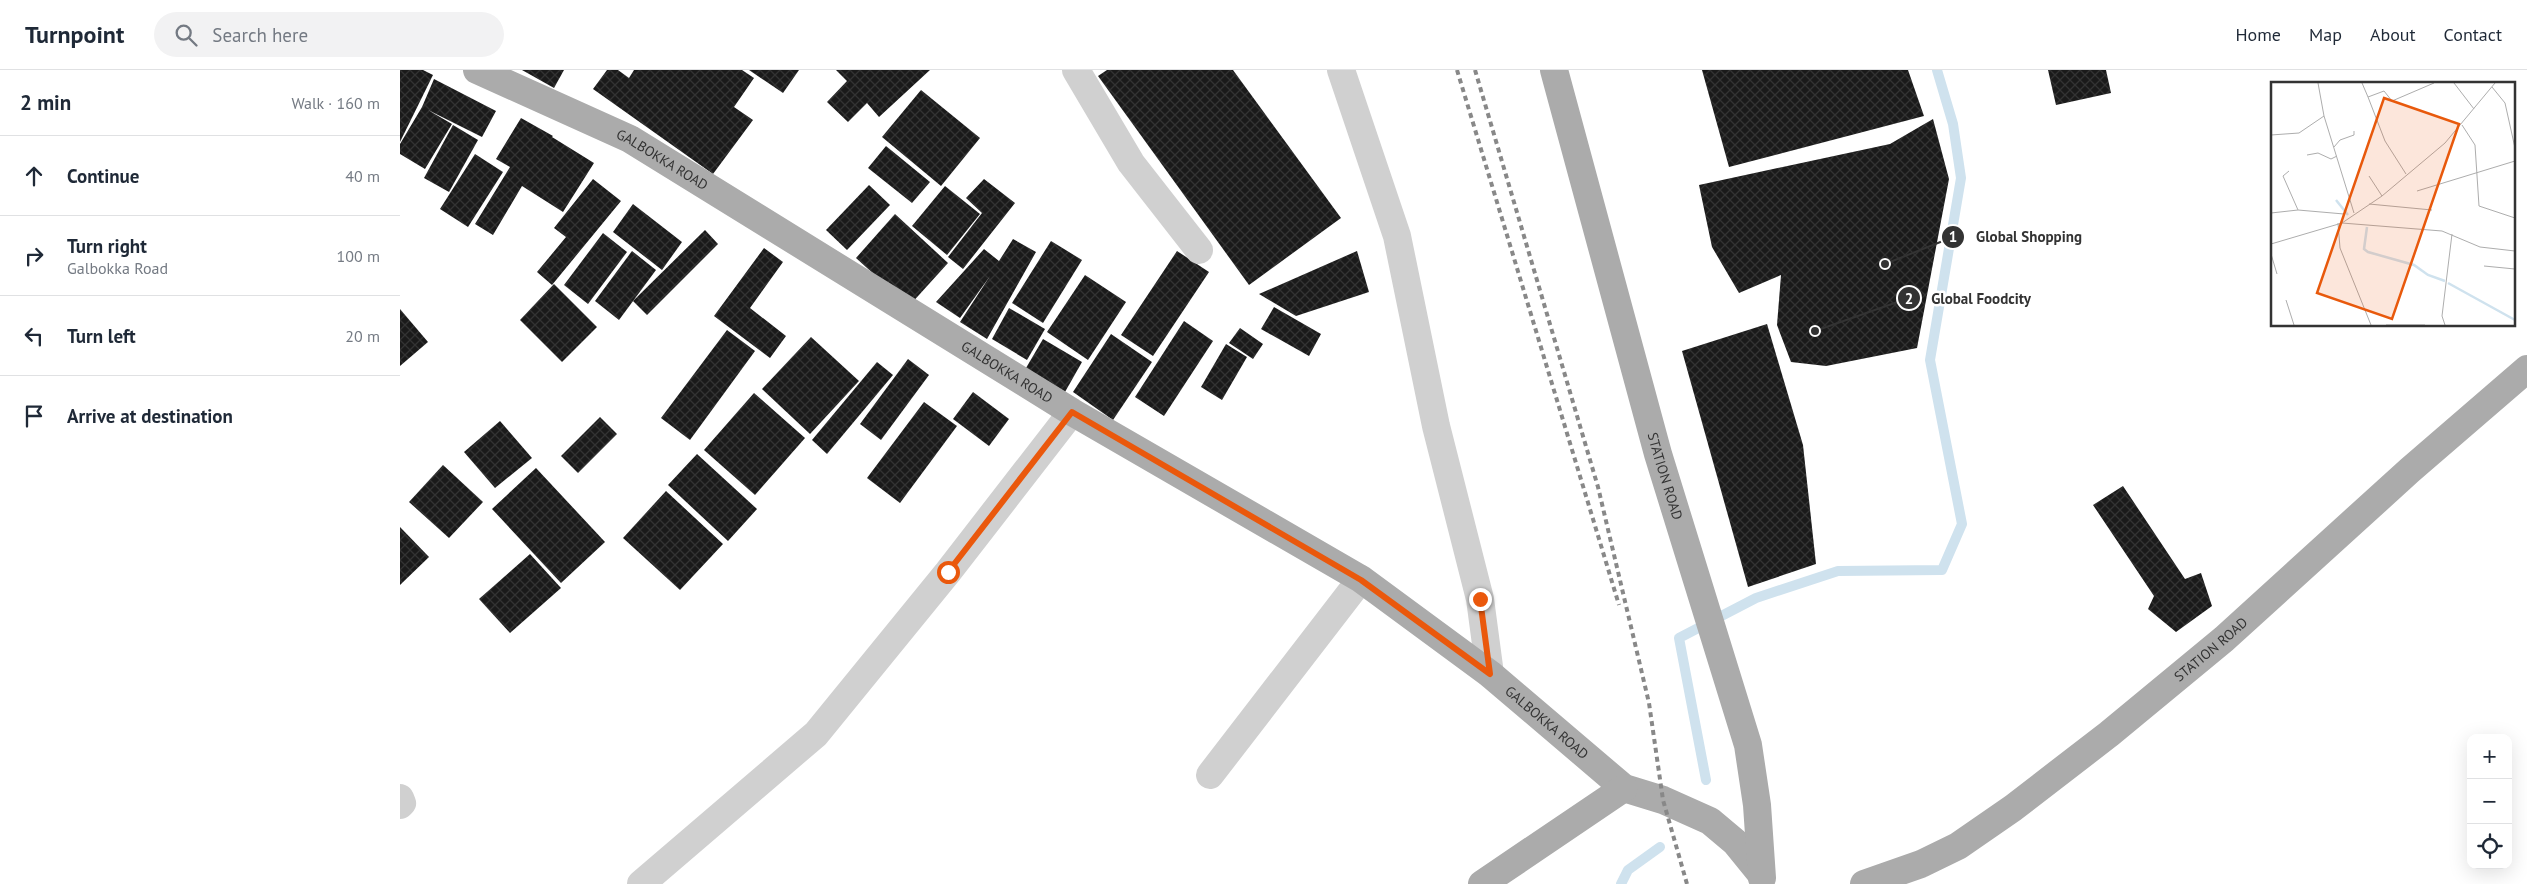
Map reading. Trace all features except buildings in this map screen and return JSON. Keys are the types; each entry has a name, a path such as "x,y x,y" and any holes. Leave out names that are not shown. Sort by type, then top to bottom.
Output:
{"main road":[{"name":"GALBOKKA ROAD","path":"477,70 630,139 1072,412 1361,580 1490,674 1624,788 1663,800 1710,821 1735,842 1763,879"},
{"name":"STATION ROAD","path":"1554,70 1613,292 1691,563 1724,661 1748,745 1757,805 1763,879"},
{"name":"STATION ROAD","path":"1864,884 1921,864 1958,846 2013,808 2102,740 2224,639 2410,470 2527,369"},
{"path":"1482,884 1624,788"}],"street":[{"path":"1076,70 1131,163 1199,250"},
{"path":"1342,70 1397,236 1436,426 1480,599 1490,674"},
{"path":"641,884 816,734 948,572 1072,412"},
{"path":"1210,775 1361,580"},
{"path":"400,798 402,802 400,805"}],"waterway":[{"path":"1706,780 1679,638 1756,598 1838,571 1942,570 1962,524 1930,360 1961,178 1953,124 1937,70"},
{"path":"1621,884 1628,870 1660,847"}],"railway":[{"path":"1457,70 1619,605"},
{"path":"1475,70 1598,487 1649,703 1663,800 1687,884"}],"place":[{"name":"Global Shopping","path":"1885,264"},
{"name":"Global Foodcity","path":"1815,331"}],"route":[{"path":"948,572 1072,412 1361,580 1490,674 1480,599"}]}
